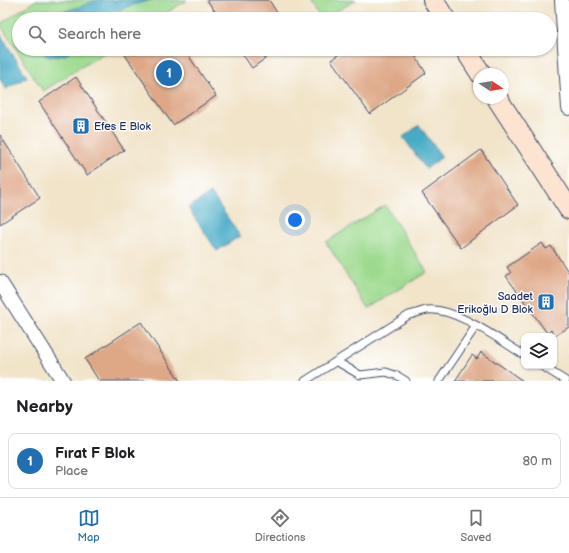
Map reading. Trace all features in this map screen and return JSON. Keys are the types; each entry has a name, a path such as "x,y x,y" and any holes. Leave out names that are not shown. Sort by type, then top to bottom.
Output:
{"street":[{"path":"433,0 441,12"},
{"path":"562,0 569,108"},
{"path":"469,56 477,68"},
{"path":"501,104 569,209"},
{"path":"0,282 63,381"}],"lane":[{"path":"305,381 409,315 428,310 444,311 461,317 521,353"},
{"path":"439,381 476,326"},
{"path":"336,361 360,376 386,372 398,376 406,381"},
{"path":"547,369 566,381"}],"green space":[{"path":"36,0 187,0 168,12 18,12"},
{"path":"310,0 356,0 336,12 317,12"},
{"path":"12,16 12,43 0,24"},
{"path":"21,56 99,56 43,91"},
{"path":"385,205 427,272 368,309 326,242"}],"water":[{"path":"97,0 152,0 129,6 116,12 61,12"},
{"path":"1,35 12,53 12,56 14,56 27,77 6,89 0,79"},
{"path":"419,125 442,157 426,169 403,137"},
{"path":"211,193 240,236 217,251 188,208"}],"building":[{"path":"207,0 269,0 277,12 215,12"},
{"path":"126,56 189,56 216,96 173,125"},
{"path":"244,56 269,56 252,68"},
{"path":"336,56 415,56 426,73 370,114 331,60"},
{"name":"Efes E Blok","path":"76,77 124,150 87,175 39,102"},
{"path":"0,135 40,198 0,224"},
{"path":"481,150 518,205 461,248 422,193"},
{"name":"Saadet Erikoğlu D Blok","path":"542,243 546,249 551,246 569,273 569,327 557,335 557,333 553,333 551,330 547,333 506,276 511,273 507,267"},
{"path":"141,322 180,381 99,381 85,359"},
{"path":"481,352 523,381 455,381 472,355 477,359"}],"place":[{"name":"Fırat F Blok","path":"169,73"},
{"name":"Efes E Blok","path":"81,126"},
{"name":"Saadet Erikoğlu D Blok","path":"546,302"}]}
